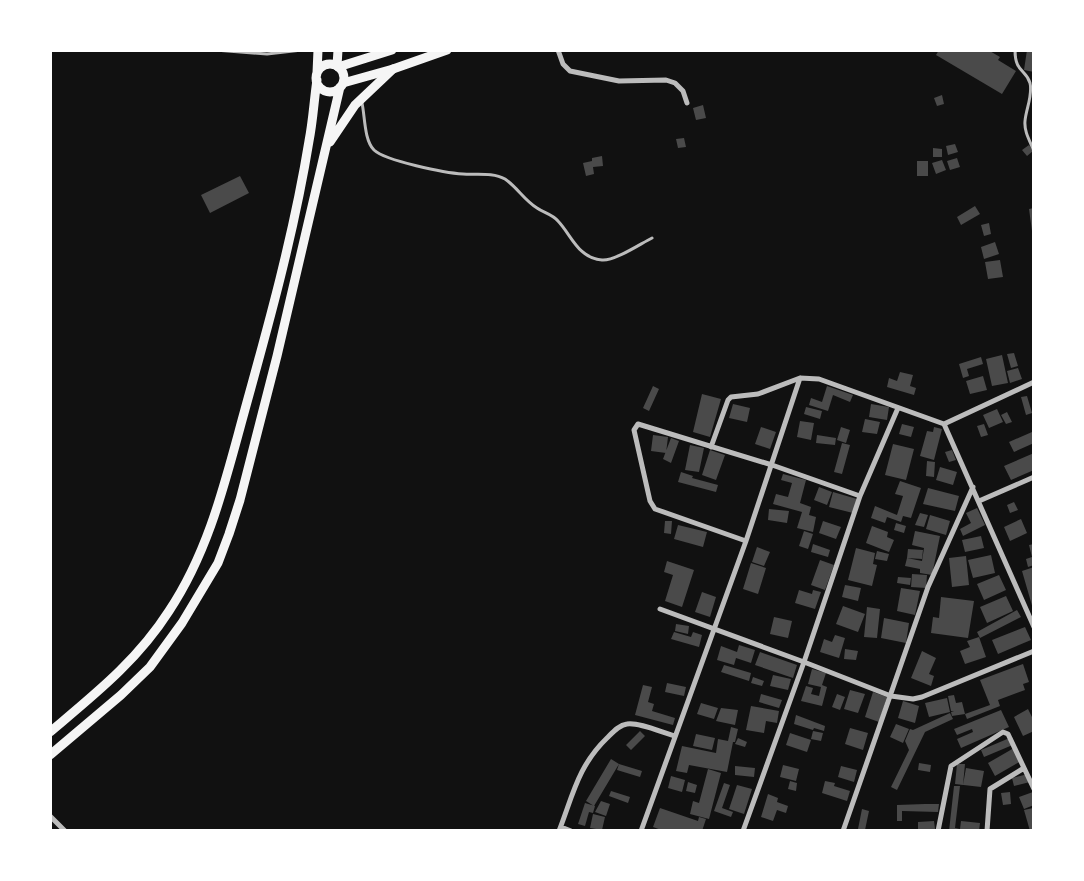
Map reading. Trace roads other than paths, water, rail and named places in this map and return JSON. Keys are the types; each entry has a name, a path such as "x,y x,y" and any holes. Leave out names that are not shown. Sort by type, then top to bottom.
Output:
{"main road":[{"path":"50,755 150,667 182,623 218,563 240,500 284,330 344,74 338,66 338,50"},
{"path":"317,77 326,65 338,66 392,50"},
{"path":"317,77 324,90 333,91 341,85 447,50"},
{"path":"50,732 139,654 187,582 211,528 268,325 310,139 317,53"},
{"path":"326,149 355,105 393,69"},
{"path":"302,173 319,177"},
{"path":"268,325 284,330"}],"street":[{"path":"558,50 563,64 570,71 619,81 666,80 683,91 687,103"},
{"path":"641,831 746,541 800,378"},
{"path":"711,447 731,397 758,394 800,378 819,379 944,424 1034,382"},
{"path":"743,831 860,496 898,408"},
{"path":"746,541 655,509 650,501 634,430 638,424 860,496"},
{"path":"944,424 1034,627"},
{"path":"979,501 1034,477"},
{"path":"843,831 928,587 973,487"},
{"path":"660,609 891,696 913,699 1034,651"},
{"path":"571,831 560,829 577,779 596,749 620,726 634,724 675,736"},
{"path":"938,831 951,766 1003,732 1007,732 1034,789"},
{"path":"987,831 990,789 1024,768"},
{"path":"50,816 65,831"}],"lane":[{"path":"215,50 267,54 302,50"},
{"path":"1015,50 1019,69 1032,88 1025,131 1034,151"},
{"path":"362,99 369,141 375,151 393,159 458,174 498,176 507,180 525,200 559,221 580,251 591,257 612,259 652,238"}]}
